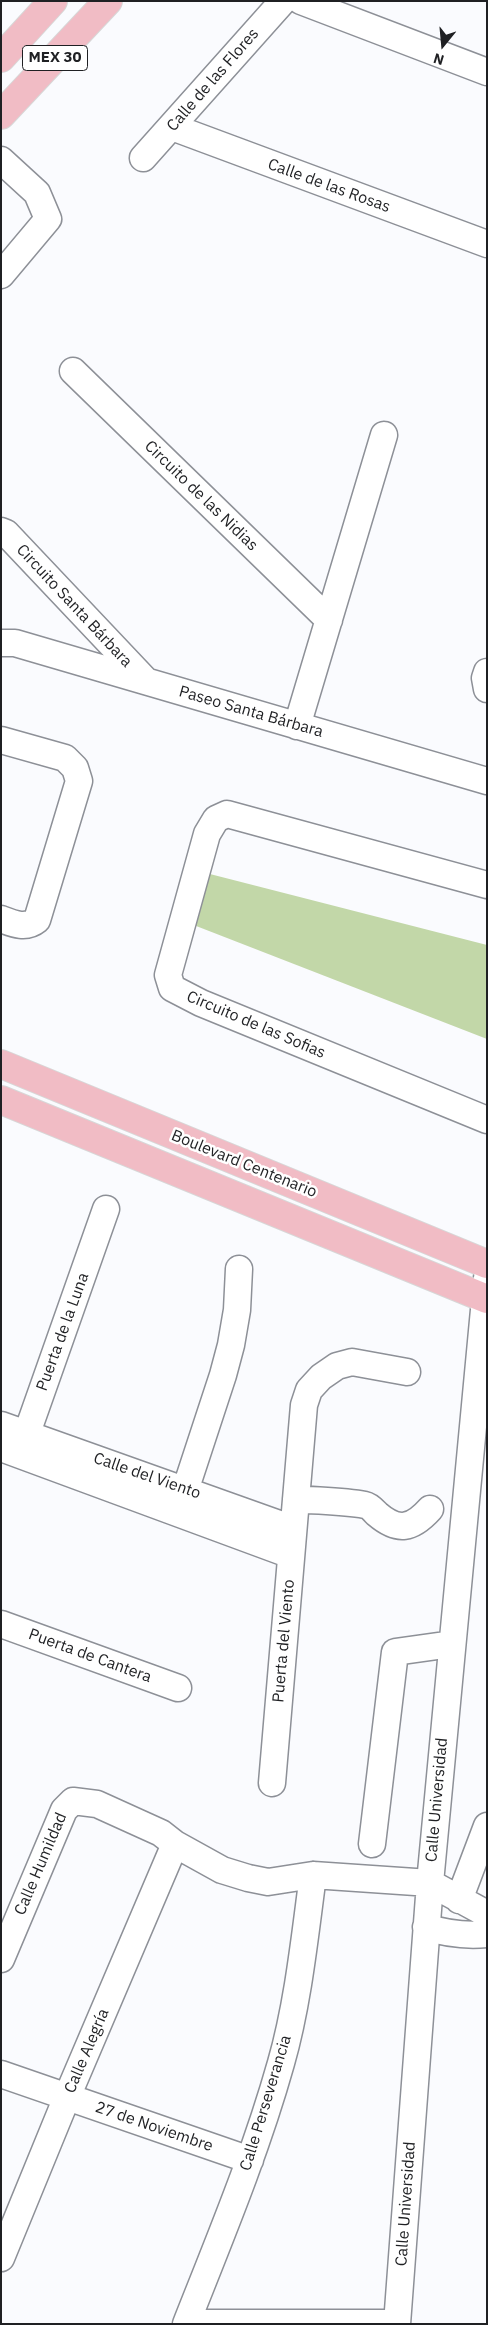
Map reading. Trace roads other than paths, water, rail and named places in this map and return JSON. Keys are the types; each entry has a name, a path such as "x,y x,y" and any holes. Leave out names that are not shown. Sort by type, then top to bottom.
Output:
{"main road":[{"name":"MEX 30","path":"1,58 53,1"},
{"name":"MEX 30","path":"1,115 108,1"},
{"name":"Boulevard Centenario","path":"4,1072 487,1264"},
{"name":"Boulevard Centenario","path":"1,1100 486,1291"}],"street":[{"name":"Calle de las Flores","path":"143,158 283,1"},
{"path":"301,1 487,72"},
{"name":"Calle de las Rosas","path":"172,127 487,244"},
{"path":"1,160 37,193 48,219 1,275"},
{"name":"Circuito de las Nidias","path":"73,371 329,620"},
{"path":"296,726 384,435"},
{"name":"Circuito Santa Bárbara","path":"1,531 6,533 147,682"},
{"name":"Paseo Santa Bárbara","path":"6,640 487,781"},
{"path":"487,672 487,689"},
{"path":"1,740 65,758 75,768 79,781 38,920 31,925 22,925 1,919"},
{"name":"Circuito de las Sofias","path":"487,885 227,814 216,819 207,834 168,975 172,988 201,1003 487,1120"},
{"name":"Puerta de la Luna","path":"16,1445 106,1210"},
{"path":"182,1501 224,1375 237,1310 239,1269"},
{"name":"Calle Universidad","path":"397,2323 426,1927 486,1291"},
{"name":"Puerta del Viento","path":"272,1783 304,1405 309,1390 320,1378 336,1366 352,1362 407,1372"},
{"name":"Calle del Viento","path":"1,1425 16,1445 182,1501 293,1529"},
{"path":"296,1500 368,1506 389,1523 398,1526 410,1526 420,1520 430,1509"},
{"name":"Calle del Viento","path":"182,1501 291,1554"},
{"name":"Puerta de Cantera","path":"1,1624 178,1688"},
{"path":"372,1844 395,1652 452,1644"},
{"name":"Calle Humildad","path":"1,1959 64,1810 73,1801 97,1804 161,1833 176,1844"},
{"path":"459,1900 487,1826"},
{"path":"176,1844 222,1870 268,1882 313,1875 430,1883 487,1914"},
{"name":"Calle Alegría","path":"1,2258 67,2096 176,1844"},
{"name":"Calle Perseverancia","path":"186,2324 250,2160 282,2061 300,1968 313,1875"},
{"path":"426,1927 453,1934 487,1934"},
{"name":"27 de Noviembre","path":"1,2074 250,2160"},
{"path":"186,2324 397,2323"}]}
